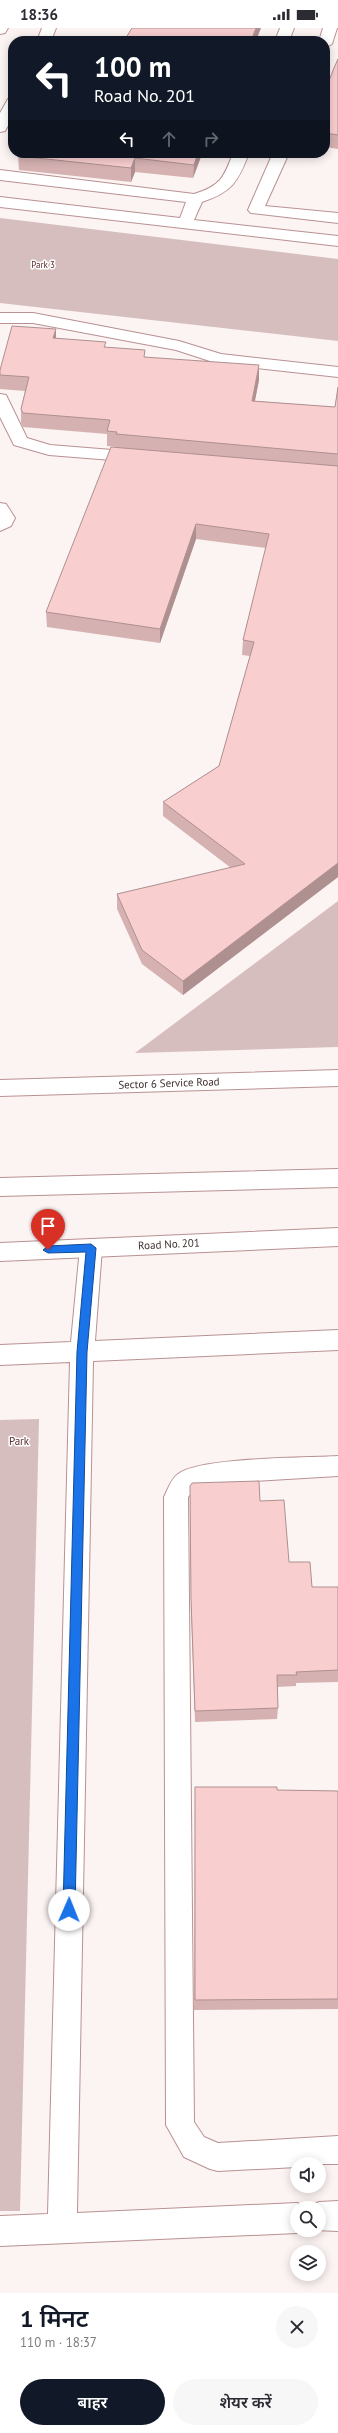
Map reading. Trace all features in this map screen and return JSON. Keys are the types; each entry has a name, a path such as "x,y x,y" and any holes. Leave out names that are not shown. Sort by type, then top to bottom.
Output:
{"street":[{"path":"0,128 8,112"},
{"path":"0,174 195,199 221,191 234,175 239,158"},
{"path":"279,158 256,210 338,218"},
{"path":"185,224 195,199"},
{"path":"0,202 338,241"},
{"path":"0,318 33,318 179,346 219,359 338,372"},
{"path":"0,399 20,441 49,450 151,458"},
{"name":"Sector 6 Service Road","path":"0,1088 338,1078"},
{"path":"0,1187 338,1178"},
{"name":"Road No. 201","path":"0,1252 338,1237"},
{"path":"62,2228 82,1352 91,1248"},
{"path":"0,1356 338,1340"},
{"path":"338,1466 205,1474 194,1477 181,1484 176,1497 180,2125 189,2141 199,2152 218,2157 338,2150"},
{"path":"326,2217 338,2216"},
{"path":"0,2231 290,2218"}],"green space":[{"name":"Park 3","path":"0,218 338,259 338,341 0,303"},
{"path":"338,901 338,1047 135,1053"},
{"name":"Park","path":"39,1419 20,2211 0,2211 0,1420"}],"building":[{"path":"132,28 256,28 253,36 127,36"},
{"path":"338,59 338,135 330,134 330,78"},
{"path":"37,158 135,158 131,168"},
{"path":"135,158 196,158 194,165"},
{"path":"12,326 56,329 53,338 106,342 104,347 145,350 144,357 259,365 252,401 335,407 338,387 338,454 116,434 117,432 107,431 110,420 23,413 21,409 29,377 0,375"},
{"path":"111,447 338,466 338,863 183,981 142,950 117,894 245,864 163,802 219,766 254,642 243,640 269,534 196,524 160,629 46,612"},
{"path":"259,1481 260,1501 284,1500 289,1562 310,1562 312,1587 338,1587 338,1670 296,1672 297,1675 277,1675 278,1708 195,1711 191,1599 190,1486 192,1483"},
{"path":"195,1787 277,1787 277,1790 338,1791 338,1999 195,2000"}],"route":[{"path":"48,1250 91,1248 82,1352 69,1910"}]}
